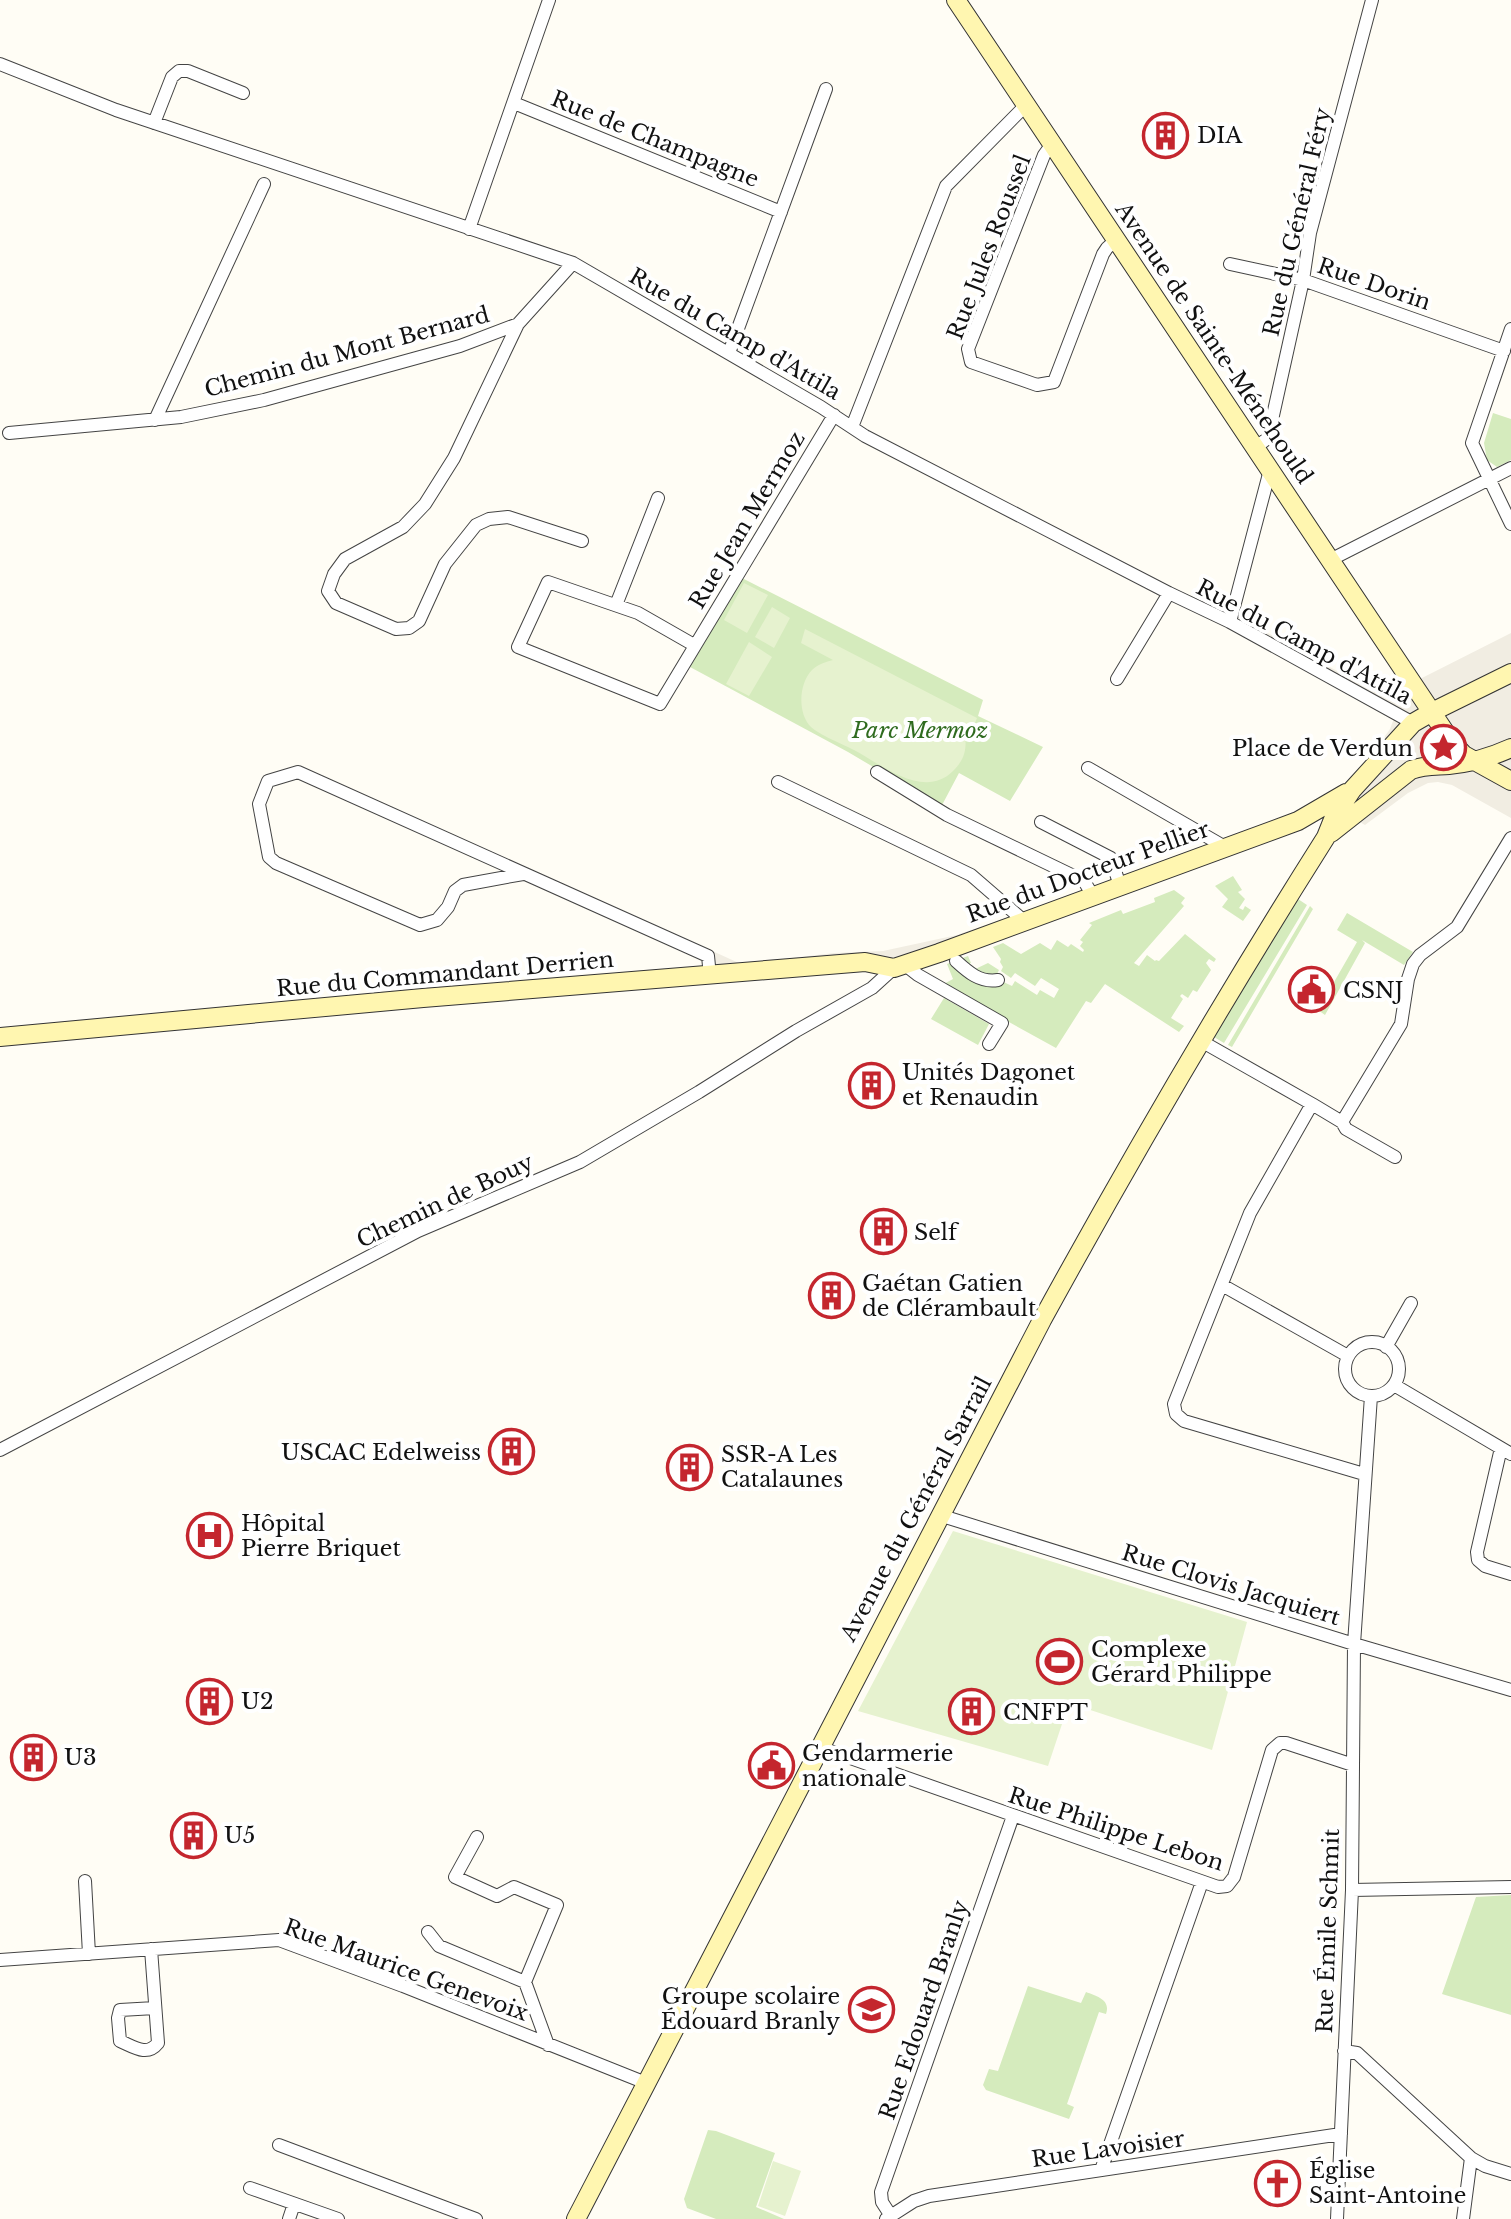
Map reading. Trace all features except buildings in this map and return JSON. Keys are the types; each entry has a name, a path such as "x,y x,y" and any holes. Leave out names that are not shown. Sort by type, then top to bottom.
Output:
{"main road":[{"name":"Avenue de Sainte-Ménehould","path":"956,0 1432,712"},
{"path":"1341,814 1352,790 1413,723 1511,673"},
{"path":"1432,712 1456,748 1473,761 1511,781"},
{"path":"1341,814 1420,766 1473,761 1511,748"},
{"name":"Rue du Docteur Pellier","path":"899,966 1298,821 1352,790"},
{"name":"Rue du Docteur Pellier","path":"1298,821 1341,814"},
{"name":"Avenue du Général Sarrail","path":"576,2219 939,1515 1112,1193 1201,1041 1341,814"},
{"name":"Rue du Commandant Derrien","path":"0,1037 865,962 899,966"}],"street":[{"path":"469,229 549,0"},
{"name":"Rue du Général Féry","path":"1255,448 1268,438 1303,280 1310,233 1372,0"},
{"name":"Rue du Camp d'Attila","path":"0,64 154,123 573,263 865,436 948,481 1230,622 1413,723"},
{"path":"154,123 172,77 179,71 188,71 243,93"},
{"path":"729,353 826,89"},
{"name":"Rue de Champagne","path":"514,103 781,212"},
{"path":"852,427 946,186 1026,105"},
{"name":"Rue Jules Roussel","path":"1052,144 1044,155 968,349 971,362 1037,385 1054,382 1103,254 1116,240"},
{"path":"155,420 264,184"},
{"name":"Chemin du Mont Bernard","path":"9,433 181,417 264,400 460,346 518,324 573,263"},
{"name":"Rue Dorin","path":"1230,264 1303,280 1504,351"},
{"path":"518,324 454,458 425,504 403,527 345,559 334,574 328,591 336,603 396,629 409,628 419,621 445,564 476,525 489,519 508,517 582,541"},
{"path":"1511,329 1472,443 1511,524"},
{"name":"Rue Jean Mermoz","path":"694,645 638,613 548,582 518,647 660,704 834,415"},
{"path":"1330,560 1511,468"},
{"path":"1230,622 1270,470"},
{"path":"616,605 658,498"},
{"path":"1117,679 1169,593"},
{"path":"1088,768 1225,847"},
{"path":"523,874 463,885 455,891 448,907 437,920 420,925 276,863 269,857 259,804 268,781 298,772 708,956 710,976"},
{"path":"877,772 947,815 1084,881 1093,896"},
{"path":"778,782 971,875 1024,921"},
{"path":"1041,822 1111,858 1120,886"},
{"path":"1342,1122 1401,1024 1413,964 1457,927 1511,838"},
{"path":"956,961 979,979 998,980"},
{"path":"899,966 1002,1023 989,1044"},
{"name":"Chemin de Bouy","path":"0,1450 418,1231 580,1162 872,988 899,966"},
{"path":"1201,1041 1312,1104 1342,1122 1346,1129 1395,1157"},
{"path":"1312,1104 1250,1213 1174,1404 1176,1414 1184,1421 1364,1474"},
{"path":"1222,1285 1348,1356"},
{"path":"1386,1347 1411,1303"},
{"path":"1365,1343 1386,1347 1397,1360 1398,1377 1394,1385 1380,1395 1362,1395 1348,1383 1345,1365 1348,1356 1365,1343"},
{"path":"1394,1385 1506,1451 1477,1552 1478,1560 1485,1566 1511,1574"},
{"name":"Rue Émile Schmit","path":"1337,2219 1352,1890 1354,1644 1371,1396"},
{"name":"Rue Clovis Jacquiert","path":"939,1515 1511,1690"},
{"name":"Rue Philippe Lebon","path":"819,1747 1223,1888 1234,1877 1275,1746 1286,1743 1353,1765"},
{"name":"Rue Edouard Branly","path":"888,2217 881,2192 1013,1816"},
{"path":"477,1837 455,1877 497,1896 514,1887 557,1905 525,1982 548,2045"},
{"path":"85,1881 89,1954"},
{"path":"1101,2170 1202,1882"},
{"path":"1352,1890 1511,1887"},
{"path":"428,1932 439,1946 525,1982"},
{"name":"Rue Maurice Genevoix","path":"0,1960 279,1940 646,2083"},
{"path":"151,1949 155,2008"},
{"path":"1344,2051 1357,2053 1471,2158 1511,2174"},
{"name":"Rue Lavoisier","path":"888,2217 921,2198 1341,2134"},
{"path":"279,2145 476,2219"},
{"path":"1463,2219 1471,2158"},
{"path":"250,2188 338,2219"},
{"path":"289,2219 294,2204"}],"green space":[{"path":"1493,413 1511,419 1511,460 1497,467 1487,460 1484,443"},
{"name":"Parc Mermoz","path":"742,578 983,700 978,716 1043,747 1010,801 959,773 941,807 848,752 690,667"},
{"path":"744,583 768,595 747,633 724,620"},
{"path":"772,607 790,618 774,648 755,637"},
{"path":"805,629 977,718 972,730 964,727 965,751 953,771 942,779 929,782 903,777 811,727 803,714 801,698 804,682 814,668 833,660 801,643"},
{"path":"749,642 772,657 749,696 726,684"},
{"path":"1233,876 1242,890 1238,892 1245,899 1239,908 1243,910 1245,906 1251,910 1243,921 1222,907 1228,899 1215,886"},
{"path":"1174,890 1185,898 1181,903 1184,906 1134,963 1139,966 1147,955 1159,961 1185,934 1216,959 1214,962 1209,959 1206,963 1211,970 1197,992 1193,990 1188,998 1182,994 1180,996 1183,999 1171,1018 1184,1026 1179,1032 1105,984 1091,1003 1086,1001 1056,1048 942,985 953,979 947,964 968,956 971,963 967,965 969,972 988,963 999,970 995,978 1012,986 1015,981 1037,995 1040,990 1054,998 1059,989 1041,978 1035,986 1015,973 1011,978 1001,971 1001,959 993,947 1003,943 1021,954 1040,943 1051,950 1057,940 1083,952 1080,946 1083,942 1080,940 1092,925 1089,923 1121,910 1123,914 1155,902 1154,898"},
{"path":"1298,899 1307,905 1224,1043 1214,1037"},
{"path":"1310,906 1313,909 1232,1047 1228,1045"},
{"path":"1347,913 1413,952 1404,965 1362,940 1365,943 1325,1015 1318,1010 1357,942 1337,930"},
{"path":"944,998 989,1024 978,1045 931,1019"},
{"name":"Complexe Gérard Philippe","path":"953,1531 1247,1622 1212,1750 1069,1703 1048,1766 858,1711"},
{"path":"1511,1895 1511,2015 1442,1994 1476,1897"},
{"path":"1028,1986 1081,2003 1086,1992 1102,1999 1107,2005 1106,2014 1099,2012 1067,2104 1074,2107 1069,2119 986,2090 983,2085 989,2069 998,2071"},
{"path":"708,2130 775,2153 756,2207 784,2219 716,2219 687,2208 684,2199"},
{"path":"773,2161 801,2171 785,2216 758,2206"}],"shaded area":[{"name":"Place de Verdun","path":"1237,616 1399,705 1403,695 1418,680 1511,633 1511,818 1452,785 1438,782 1428,783 1408,793 1365,825 1358,821 1327,798 1363,767 1390,729 1396,713 1390,708 1392,704 1258,631 1238,624"},
{"path":"1014,915 1019,919 904,960 836,960 711,972 708,949 741,964 834,953 883,951 957,935"}],"place":[{"name":"DIA","path":"1166,135"},
{"name":"Place de Verdun","path":"1444,748"},
{"name":"CSNJ","path":"1312,990"},
{"name":"Unités Dagonet et Renaudin","path":"871,1085"},
{"name":"Self","path":"883,1232"},
{"name":"Gaétan Gatien de Clérambault","path":"831,1296"},
{"name":"USCAC Edelweiss","path":"512,1452"},
{"name":"SSR-A Les Catalaunes","path":"690,1467"},
{"name":"Hôpital Pierre Briquet","path":"210,1536"},
{"name":"Complexe Gérard Philippe","path":"1060,1662"},
{"name":"U2","path":"210,1701"},
{"name":"CNFPT","path":"972,1712"},
{"name":"U3","path":"33,1757"},
{"name":"Gendarmerie nationale","path":"771,1766"},
{"name":"U5","path":"193,1835"},
{"name":"Groupe scolaire Édouard Branly","path":"871,2009"},
{"name":"Église Saint-Antoine","path":"1278,2183"}]}
